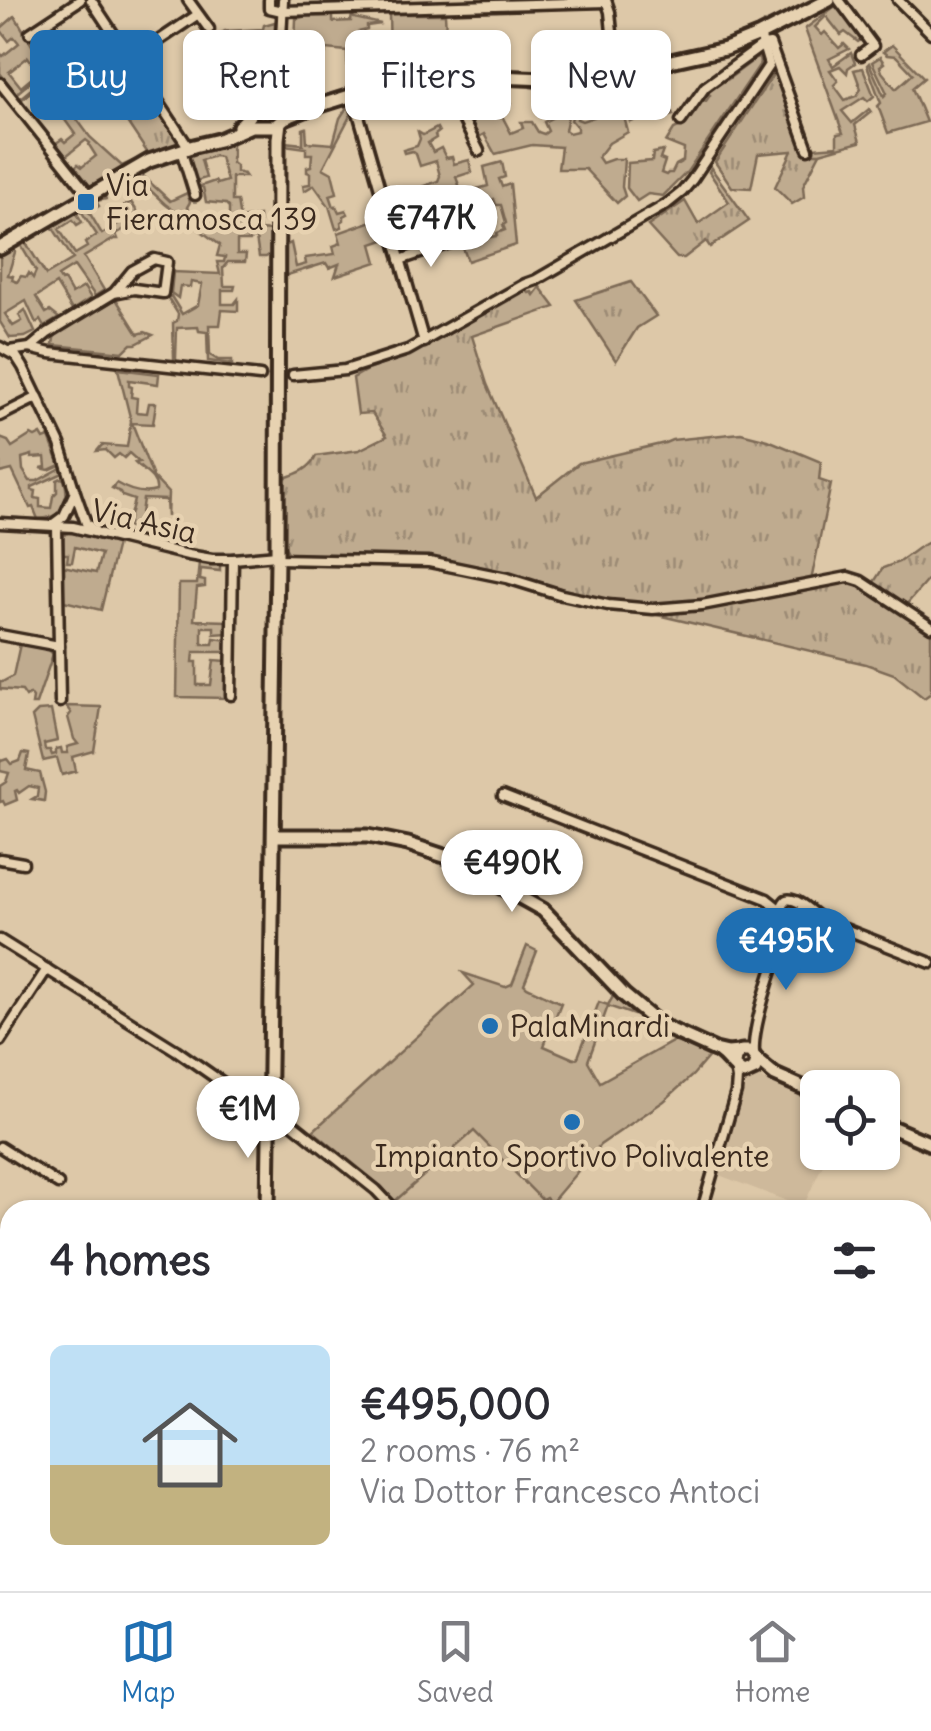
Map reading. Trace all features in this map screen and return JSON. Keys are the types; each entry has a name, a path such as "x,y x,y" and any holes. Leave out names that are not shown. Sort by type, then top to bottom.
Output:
{"main road":[{"path":"671,62 762,40 829,0"},
{"path":"0,248 132,170 247,120"},
{"path":"258,120 273,124"},
{"path":"273,124 277,120"},
{"path":"188,148 251,126 282,120"},
{"path":"268,1200 277,557 278,139 273,124"},
{"path":"274,836 368,836 450,858 540,908 648,1016 715,1050 750,1051 775,1075"},
{"path":"715,1050 741,1070 775,1075 800,1086"},
{"path":"740,1051 735,1056 741,1070"},
{"path":"741,1070 755,1069 756,1058"},
{"path":"900,1131 931,1144"}],"street":[{"path":"35,30 80,0"},
{"path":"90,0 110,30"},
{"path":"188,0 209,29"},
{"path":"269,0 268,8 282,10 606,1 612,30"},
{"path":"281,30 283,0"},
{"path":"839,0 874,46 862,55"},
{"path":"898,0 931,33"},
{"path":"163,38 198,15"},
{"path":"681,121 705,87 762,40"},
{"path":"762,40 770,44 808,148"},
{"path":"293,375 345,370 424,342 667,204 682,192 708,158 768,66 762,40"},
{"path":"0,83 89,195"},
{"path":"163,110 188,148 194,195"},
{"path":"360,120 424,342"},
{"path":"464,120 480,151"},
{"path":"400,260 450,243"},
{"path":"30,348 114,293 134,288 163,292 167,262 154,260 140,265 114,293"},
{"path":"4,349 30,348 260,376"},
{"path":"4,349 23,366 60,444 86,522 98,534"},
{"path":"0,416 38,397"},
{"path":"60,702 54,526 64,516 75,492"},
{"name":"Via Asia","path":"0,523 73,528 188,555 233,560 277,557 429,562 608,605 653,609 702,604 848,577 861,581 931,627"},
{"path":"232,695 233,560"},
{"path":"0,635 59,646"},
{"path":"503,796 767,899 796,899 822,920 931,963"},
{"path":"0,859 23,862"},
{"path":"767,899 787,918 822,920"},
{"path":"782,941 786,900"},
{"path":"756,1058 754,1034 782,941 801,913 802,905"},
{"path":"0,940 176,1050 259,1108 293,1124 386,1200"},
{"path":"0,1041 47,970"},
{"path":"740,1051 754,1034"},
{"path":"705,1200 741,1070"},
{"path":"0,1146 58,1184"}],"shaded area":[{"path":"758,1077 800,1096 800,1170 820,1170 806,1200 785,1200 719,1175 744,1085"},
{"path":"474,1131 542,1200 396,1200"}],"green space":[{"path":"834,7 862,39 858,42 845,32 841,35 826,16 815,27 839,48 844,44 849,49 829,59 833,66 851,53 855,63 847,73 840,66 830,70 838,81 834,85 845,100 856,96 861,89 854,70 863,68 874,96 868,101 864,97 842,111 852,123 869,109 871,112 855,125 860,142 814,153 812,148 837,146 837,134 843,133 805,29"},
{"path":"389,14 445,14 446,30 389,30"},
{"path":"352,15 381,24 367,26 367,30 345,30 345,51 327,49 325,54 325,30 296,30 296,19 306,16 351,21"},
{"path":"15,16 30,42 30,60 28,57 9,72 21,87 30,80 16,94 0,73 0,53 3,56 19,43 14,37 9,41 0,29"},
{"path":"275,22 275,30 244,30 263,29"},
{"path":"892,45 924,78 912,88 926,122 888,133 867,65 884,96 887,93 872,62 880,57 884,63 880,66 882,72 896,89 913,74 896,56 883,52"},
{"path":"759,58 760,64 687,172 663,196 648,194 637,201 627,188 628,163 652,161 653,153 663,151 661,173 672,173 683,161 684,149 666,142 674,129 681,126 692,109 696,111 699,97 706,101 710,95 704,91"},
{"path":"776,70 805,152 820,153 803,186 804,197 792,204 775,187 792,151 758,154 751,188 732,187 715,162"},
{"path":"345,110 348,120 323,168 332,173 337,193 330,195 334,207 348,214 341,222 342,227 336,229 329,206 314,185 304,191 303,185 310,184 307,167 311,166 312,154 306,154 306,148 284,142 303,144 306,128 307,142 333,144"},
{"path":"65,120 78,120 122,166 133,163 91,187 75,167 82,167 96,156 90,143 86,140 66,156 56,143 75,134"},
{"path":"126,120 163,120 180,145 149,155"},
{"path":"470,120 504,120 511,133 523,128 521,122 532,122 544,134 548,131 544,122 548,120 567,120 565,130 569,133 577,131 571,120 625,120 628,132 609,143 598,157 602,163 624,159 625,196 617,203 585,169 558,169 561,147 532,145 495,154"},
{"path":"437,128 436,138 428,143 433,152 441,148 454,164 469,160 472,172 456,177 466,192 488,186 484,167 502,162 505,177 499,179 502,187 510,184 516,245 468,261 461,243 471,240 469,236 479,228 491,237 505,230 501,205 496,205 494,199 488,202 494,222 485,217 480,201 456,203 456,227 446,199 429,204 424,186 438,181 436,161 420,166 416,154 403,150 417,146 418,132 423,135"},
{"path":"232,141 232,163 236,172 246,177 232,177 232,201 237,201 240,219 259,216 260,230 270,231 270,254 259,257 256,238 237,241 237,254 246,254 245,262 228,262 223,268 224,286 235,286 234,290 222,290 222,304 234,304 238,299 238,311 222,310 220,325 209,325 210,355 218,360 232,360 232,364 208,361 207,332 199,331 198,327 177,328 174,358 173,323 178,314 168,298 171,296 182,314 198,305 202,284 180,286 178,298 171,293 173,272 220,274 217,262 224,262 225,257 217,256 220,245 135,176 140,173 170,201 187,193 191,215 213,224 214,229 226,229 229,207 206,202 203,187 198,187 227,181 220,157 201,160 206,178 196,181 189,157"},
{"path":"711,168 749,221 710,247 706,241 684,258 677,258 648,226 685,201 698,224 729,202 709,172"},
{"path":"103,194 106,199 96,201 99,206 89,212 102,234 127,218 121,208 131,202 142,219 116,234 118,239 84,257 104,290 95,296 74,266 58,276 72,294 84,287 91,298 72,310 56,284 36,297 46,313 50,311 59,318 44,327 40,320 36,323 26,301 5,314 13,326 22,321 19,315 25,310 35,332 10,338 0,322 0,256 13,248 8,275 17,282 29,273 33,278 36,271 20,244 25,241 46,275 73,259 51,225 75,210 82,222 77,225 73,220 59,229 75,254 87,247 85,243 97,235 79,208"},
{"path":"381,218 387,222 390,238 372,244 377,262 335,276 339,264 329,268 326,263 284,276 284,246 291,243 296,267 306,264 305,258 335,254 333,246 341,243 338,233"},
{"path":"631,282 656,316 637,328 616,361 576,300"},
{"path":"540,287 555,307 472,336 487,384 536,497 579,463 672,440 741,433 768,440 821,462 819,480 831,484 811,581 688,603 644,604 600,599 432,558 288,552 284,545 284,478 307,468 316,456 359,450 387,436 372,413 358,414 353,378 409,355 517,292 525,289 534,295"},
{"path":"116,299 138,334 153,335 131,344 123,352 53,345 57,334"},
{"path":"118,369 159,374 158,384 129,380 131,397 137,398 136,412 147,413 149,403 156,403 153,424 132,423 153,477 168,493 167,517 166,500 143,499 139,528 127,527 134,500 112,488 116,483 151,492 156,491 155,482 129,453 124,458 119,454 114,458 106,450 97,451 102,445 127,447 131,421"},
{"path":"41,434 44,439 49,437 60,465 49,470 41,468 46,467 45,457 32,455 22,458 23,470 30,481 37,481 61,468 63,473 32,487 40,507 51,508 57,480 61,478 67,495 59,512 38,519 12,470 0,473 0,438 12,447 31,435"},
{"path":"69,532 117,544 101,610 64,601 63,566 96,573 101,554 75,547 72,562 67,562 63,536"},
{"path":"931,541 931,576 906,605 872,585 883,568"},
{"path":"199,562 220,564 220,571 201,569 200,580 205,581 205,587 197,588 194,620 228,621 228,633 214,634 214,627 202,627 202,644 213,644 214,638 228,640 228,652 194,652 197,685 211,685 214,660 227,661 227,698 177,697 179,584 197,584"},
{"path":"856,581 931,632 931,693 924,698 894,674 866,664 653,614 705,608"},
{"path":"20,644 53,654 36,704 32,704 30,694 26,697 22,691 0,689 0,681 13,676"},
{"path":"66,706 101,707 94,751 73,757 76,771 62,775 57,758 43,761 32,717 38,711 51,710 57,741 44,744 45,750 52,755 61,748 62,753 68,753 67,747 78,744"},
{"path":"23,753 29,754 26,770 40,773 44,801 32,799 38,788 29,786 19,793 15,791 17,800 5,805 0,802 0,786 9,773 0,771 0,759 8,759 12,764 20,761"},
{"path":"527,946 537,951 524,984 561,1003 544,1046 574,1059 599,1002 608,1005 614,995 637,1016 608,1006 588,1061 600,1082 674,1041 710,1055 664,1101 600,1145 554,1200 542,1200 474,1131 392,1200 313,1131 474,985 463,973 505,987 512,984"}],"place":[{"name":"Via Fieramosca 139","path":"86,202"},
{"name":"PalaMinardi","path":"490,1026"},
{"name":"Impianto Sportivo Polivalente","path":"572,1122"}]}
